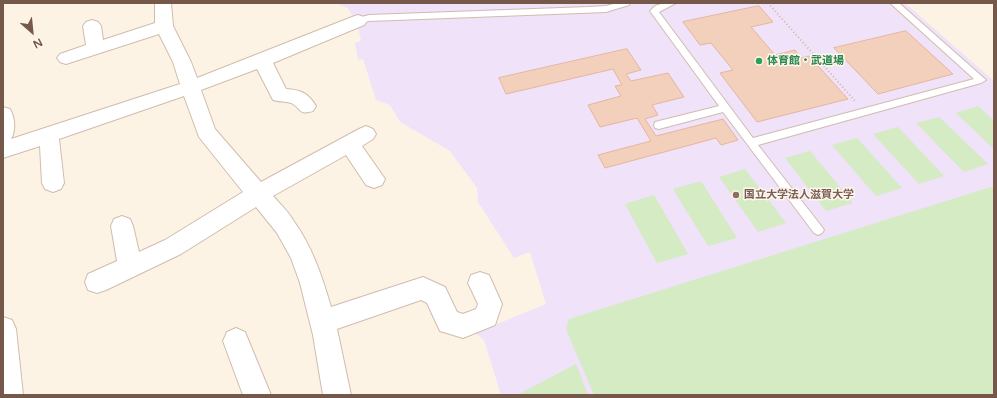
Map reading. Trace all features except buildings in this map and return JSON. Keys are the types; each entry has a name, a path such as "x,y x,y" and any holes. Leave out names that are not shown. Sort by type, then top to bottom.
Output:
{"street":[{"path":"163,3 164,26 182,62 206,132 285,226 302,256 312,283 323,322 337,395"},
{"path":"3,150 49,136 191,87 358,21"},
{"path":"92,26 95,48"},
{"path":"66,58 164,26"},
{"path":"262,60 280,95 298,97 306,106"},
{"path":"3,114 3,135"},
{"path":"49,136 53,183"},
{"path":"97,282 174,247 258,194 358,139 374,179"},
{"path":"122,226 130,267"},
{"path":"323,322 423,288 436,295 449,322 463,326 486,317 490,304 480,284"},
{"path":"3,329 7,355 9,395"},
{"path":"236,341 257,395"}],"lane":[{"path":"358,21 369,18 606,9 626,3"},
{"path":"672,3 658,8 654,12 751,143 818,230"},
{"path":"751,143 981,80 894,3"},
{"path":"660,125 725,108"}],"path":[{"path":"768,3 864,112"}],"shaded area":[{"name":"国立大学法人滋賀大学","path":"336,3 905,3 994,81 994,395 501,395 484,340 475,333 546,304 530,252 514,258 478,202 477,188 450,151 400,122 390,105 376,100 363,59 358,60 355,43 361,41 358,27 348,8"}],"green space":[{"path":"978,106 994,121 994,149 956,113"},
{"path":"939,117 988,164 964,172 916,123"},
{"path":"898,127 944,176 919,184 873,134"},
{"path":"857,138 902,188 876,196 832,145"},
{"path":"810,151 853,203 826,211 785,158"},
{"path":"745,169 786,223 758,232 719,177"},
{"path":"701,181 737,238 708,246 673,189"},
{"path":"994,186 994,395 594,395 566,329 569,319"},
{"path":"654,195 688,254 657,263 625,204"},
{"path":"576,364 588,395 517,395"}],"place":[{"name":"体育館・武道場","path":"759,61"},
{"name":"国立大学法人滋賀大学","path":"736,195"}]}
